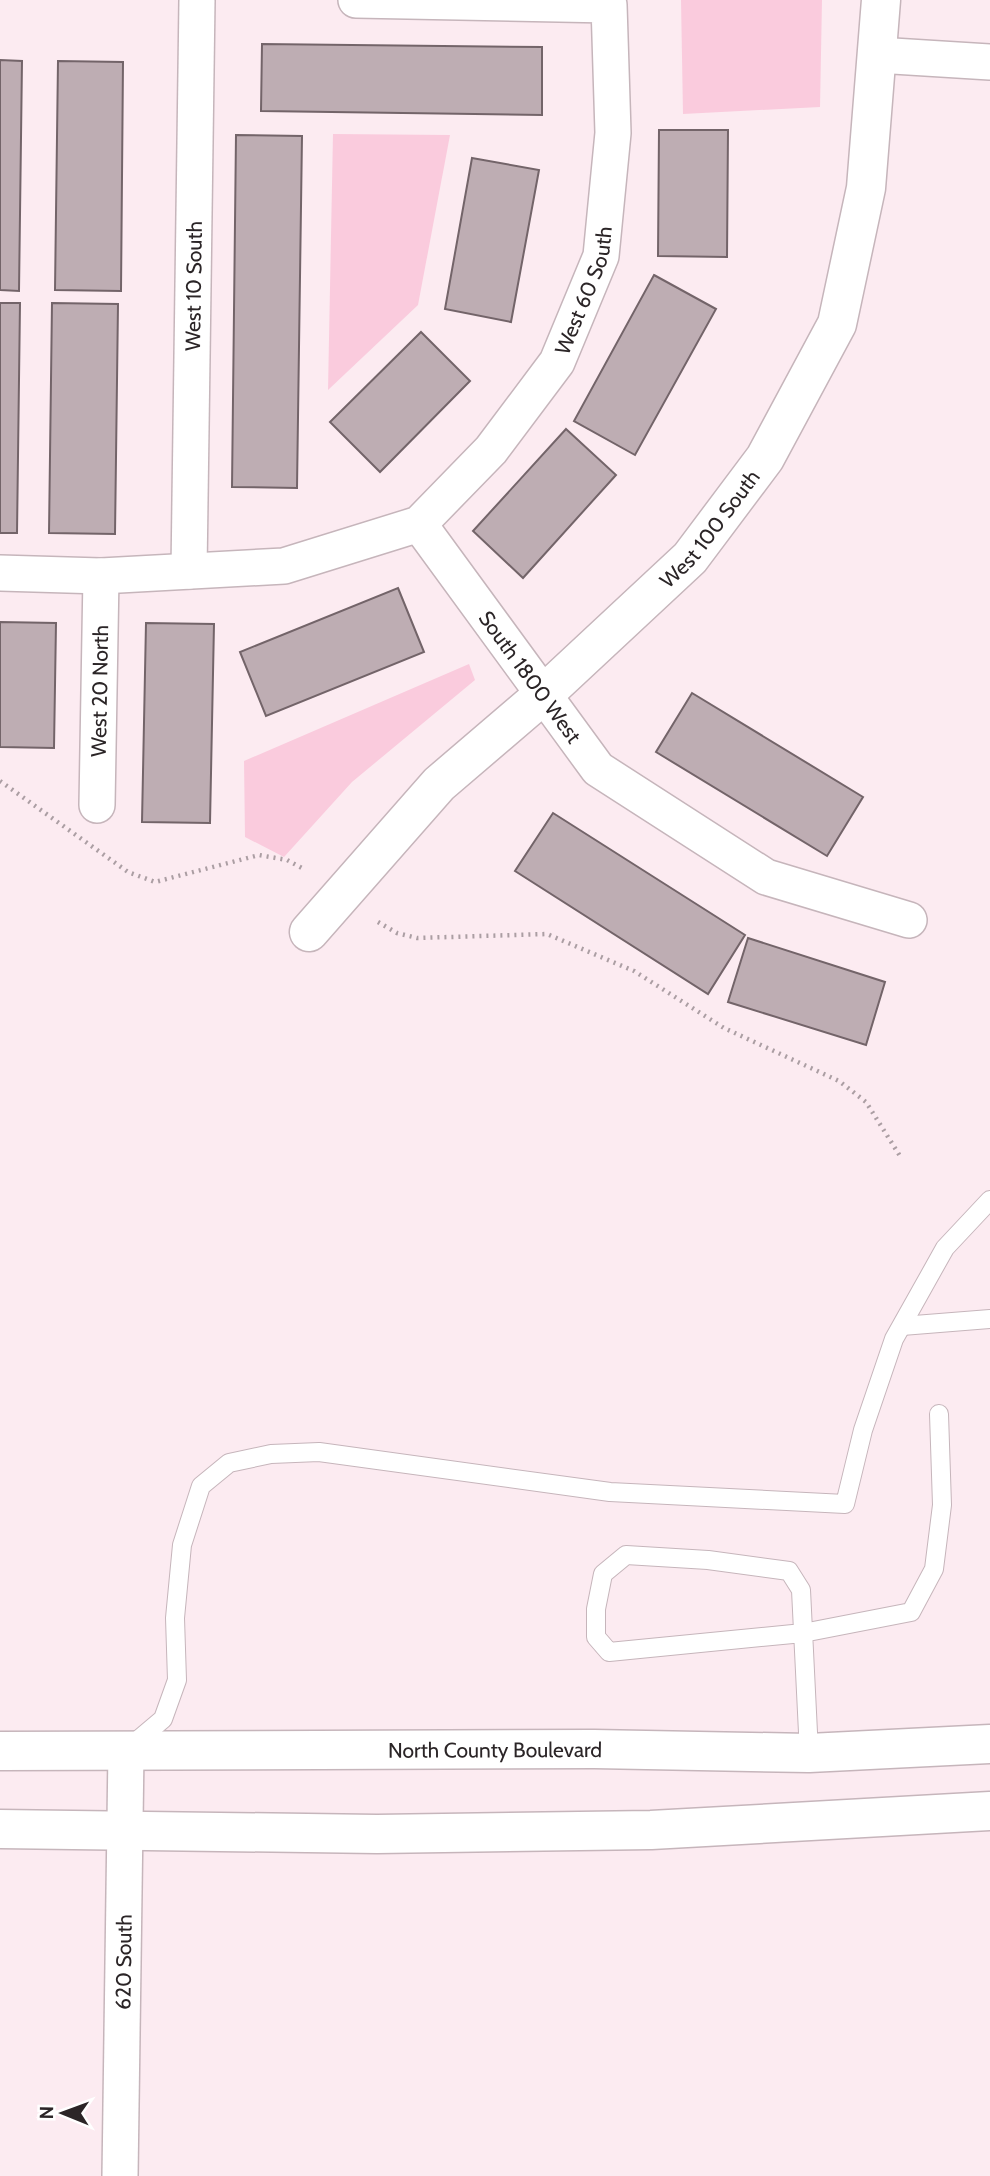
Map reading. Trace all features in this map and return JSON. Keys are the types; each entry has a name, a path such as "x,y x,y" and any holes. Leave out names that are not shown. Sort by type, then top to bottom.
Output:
{"main road":[{"name":"West 100 South","path":"310,932 439,783 543,695 690,558 765,458 837,324 866,188 881,0"},
{"name":"North County Boulevard","path":"0,1751 566,1749 809,1753 990,1744"},
{"path":"0,1829 377,1834 651,1830 990,1811"}],"street":[{"name":"West 10 South","path":"189,572 197,0"},
{"name":"West 60 South","path":"356,0 609,5 613,134 601,256 557,362 491,450 419,524"},
{"path":"877,55 990,62"},
{"path":"0,573 101,576 284,566 419,524"},
{"name":"South 1800 West","path":"419,524 598,769 766,877 909,920"},
{"name":"West 20 North","path":"97,805 101,576"},
{"name":"620 South","path":"120,2176 126,1751"}],"lane":[{"path":"126,1751 163,1719 177,1680 175,1618 182,1545 201,1486 229,1462 271,1454 319,1452 610,1492 845,1504 863,1430 894,1339 945,1248 990,1200"},
{"path":"902,1326 990,1319"},
{"path":"809,1753 803,1633 801,1590 789,1571 708,1560 626,1555 603,1574 596,1609 596,1637 609,1652 803,1633 911,1612 934,1569 942,1505 939,1414"}],"path":[{"path":"0,781 128,872 155,882 259,855 287,860 302,868"},
{"path":"378,922 397,933 417,938 547,934 634,971 724,1027 839,1081 866,1101 900,1156"}],"shaded area":[{"path":"681,0 822,0 820,107 683,114"},
{"path":"333,134 450,135 418,305 328,390"},
{"path":"469,664 475,680 352,782 284,857 245,837 244,761"}],"building":[{"path":"262,44 542,47 542,115 261,111"},
{"path":"0,60 22,61 19,291 0,290"},
{"path":"58,61 123,62 121,291 55,290"},
{"path":"659,130 728,130 727,257 658,256"},
{"path":"236,135 302,136 297,488 232,487"},
{"path":"472,158 539,170 511,322 445,309"},
{"path":"654,275 716,309 635,455 574,421"},
{"path":"0,303 20,303 17,533 0,533"},
{"path":"52,303 118,304 115,534 49,533"},
{"path":"421,332 470,381 380,472 330,422"},
{"path":"566,429 616,475 523,578 473,531"},
{"path":"398,588 424,652 266,716 240,652"},
{"path":"0,622 56,623 54,748 0,747"},
{"path":"146,623 214,624 210,823 142,822"},
{"path":"692,693 863,797 827,856 656,752"},
{"path":"553,813 745,935 708,994 515,871"},
{"path":"748,938 885,982 866,1045 728,1002"}]}
